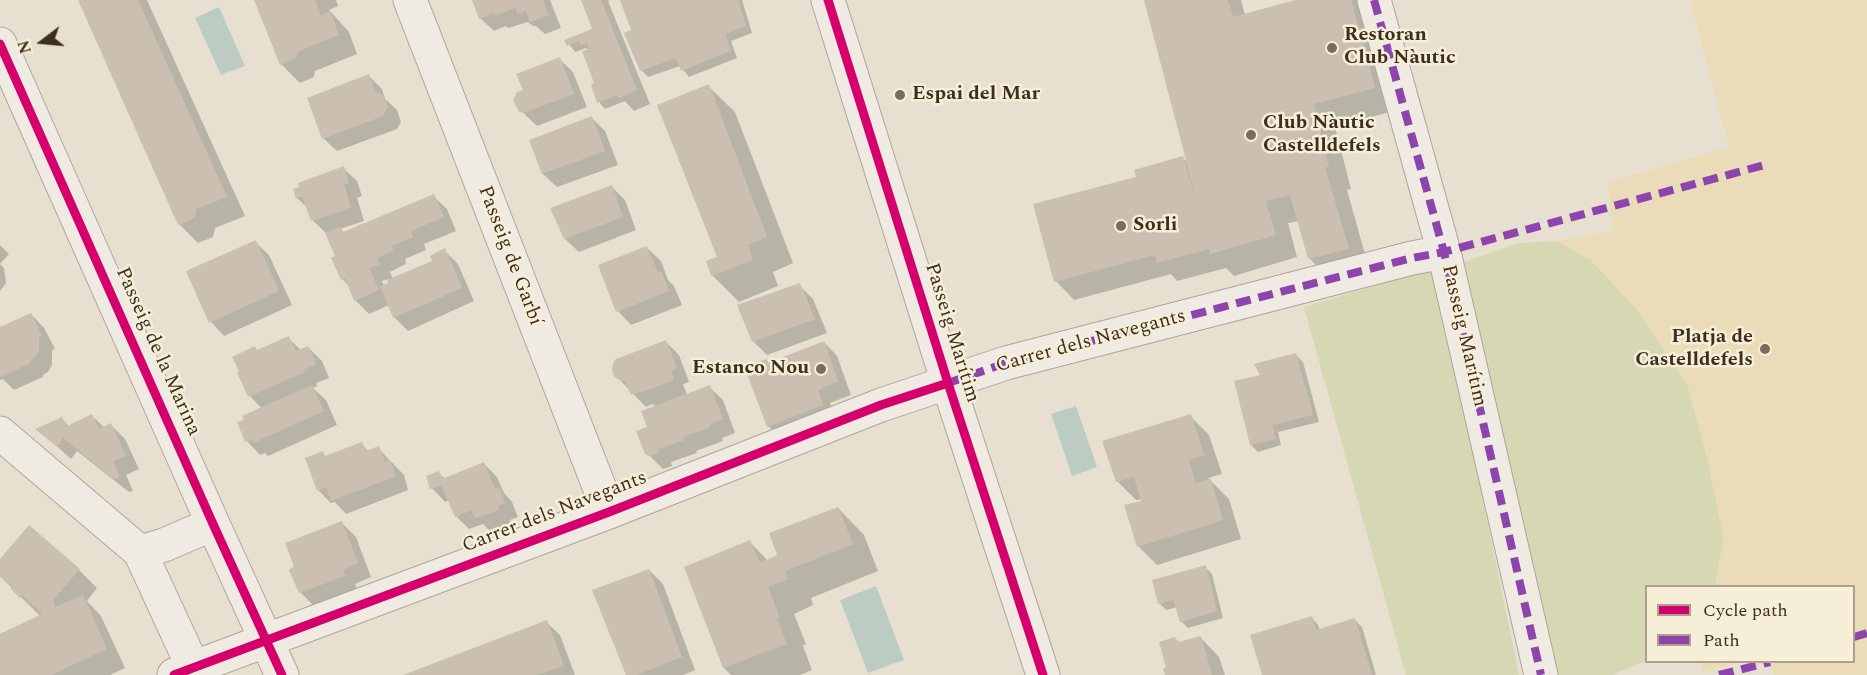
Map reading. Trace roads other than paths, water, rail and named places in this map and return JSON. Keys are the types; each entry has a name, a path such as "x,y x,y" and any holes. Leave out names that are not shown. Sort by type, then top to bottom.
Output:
{"street":[{"name":"Passeig de Garbí","path":"410,0 609,512"},
{"name":"Passeig Marítim","path":"828,0 1043,675"},
{"name":"Passeig Marítim","path":"1374,0 1444,252 1541,675"},
{"name":"Passeig de la Marina","path":"0,44 282,675"},
{"name":"Carrer dels Navegants","path":"183,671 609,512 881,405 948,382 1006,363 1412,258 1444,252"},
{"path":"0,433 140,552 183,671"},
{"path":"140,552 164,546 213,524"}],"place":[{"name":"Restoran Club Nàutic","path":"1332,48"},
{"name":"Espai del Mar","path":"900,95"},
{"name":"Club Nàutic Castelldefels","path":"1251,135"},
{"name":"Sorli","path":"1121,226"},
{"name":"Platja de Castelldefels","path":"1765,349"},
{"name":"Estanco Nou","path":"821,369"}]}
